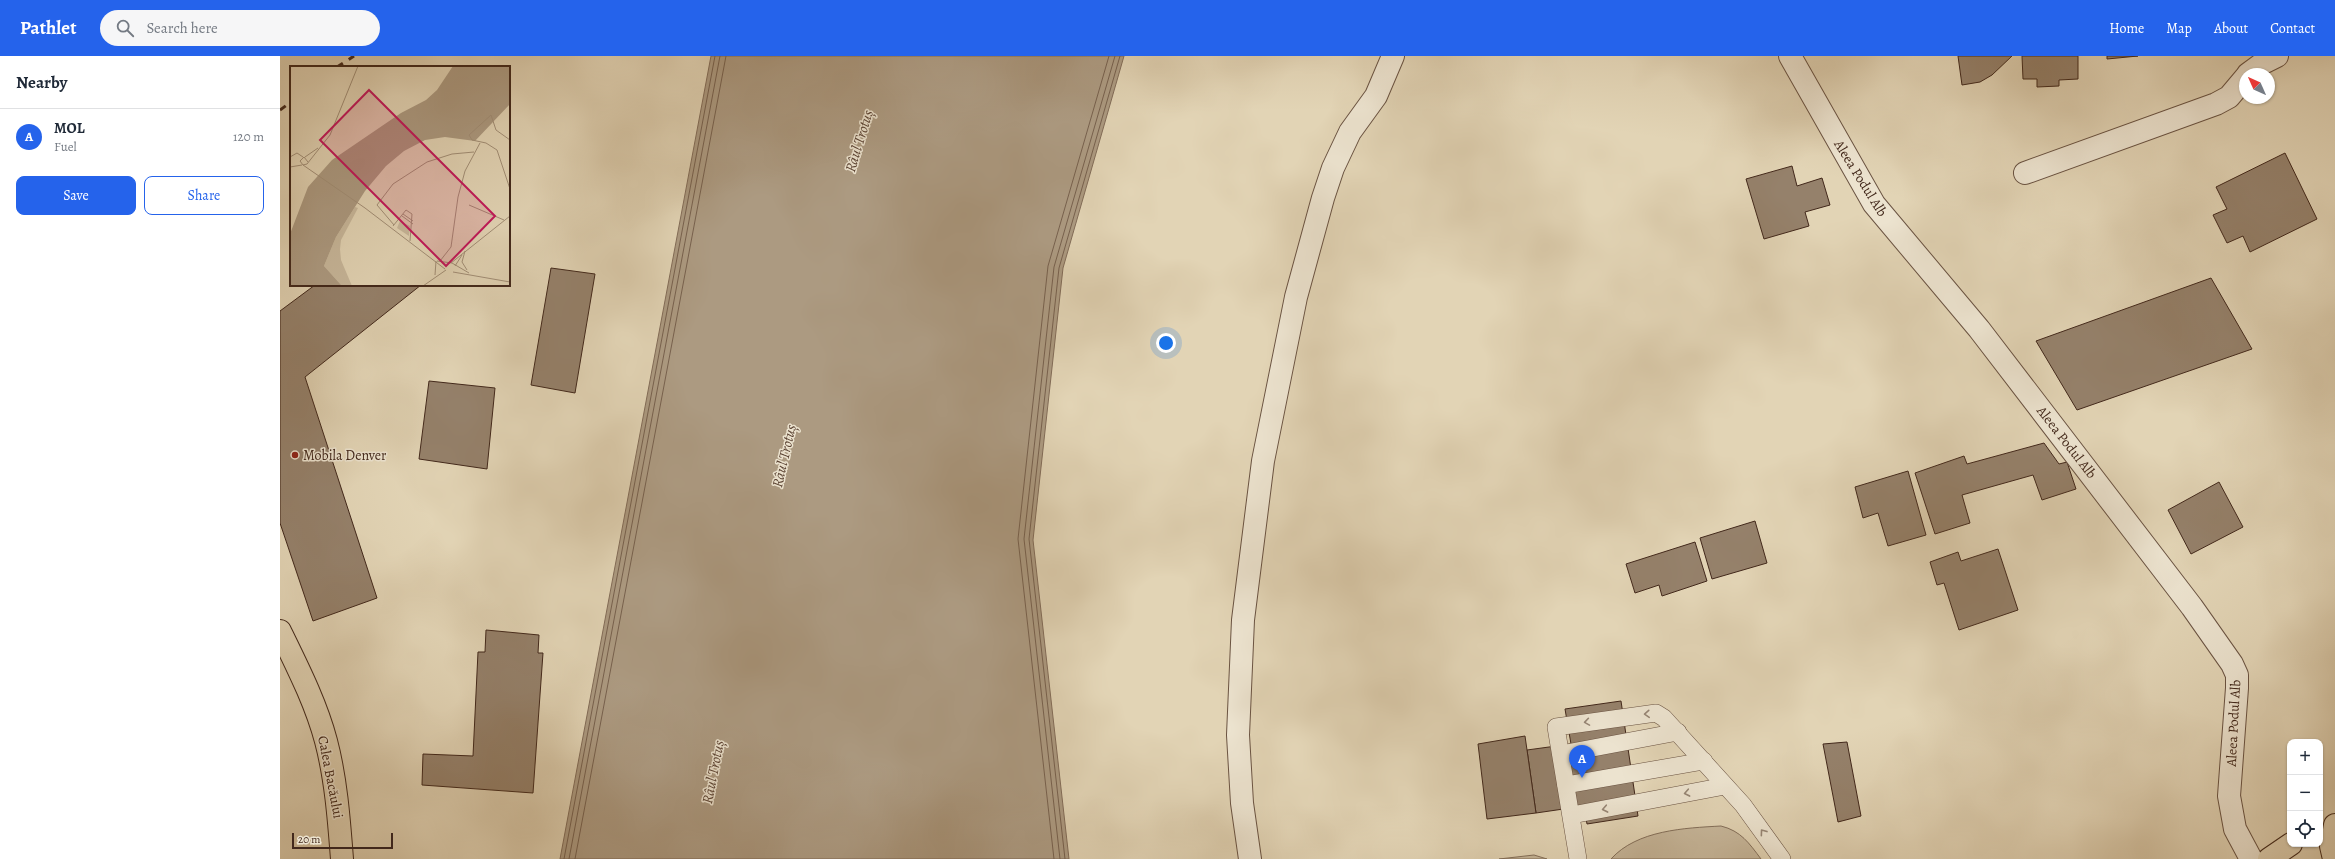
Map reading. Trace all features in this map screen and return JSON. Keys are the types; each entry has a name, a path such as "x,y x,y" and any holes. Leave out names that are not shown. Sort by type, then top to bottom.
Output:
{"main road":[{"name":"Calea Bacăului","path":"280,631 305,684 326,741 339,817 342,859"},
{"path":"2323,822 2335,814"},
{"path":"2334,859 2331,846 2335,825"},
{"path":"2269,859 2287,847"}],"street":[{"path":"1250,859 1242,803 1238,735 1243,620 1263,461 1296,297 1323,198 1333,168 1350,132 1376,96 1393,56"},
{"name":"Aleea Podul Alb","path":"1790,56 1874,204 1979,329 2070,445 2192,607 2232,664 2236,675 2238,688 2230,801 2235,829 2252,859"},
{"path":"2256,68 2263,62 2277,56"},
{"path":"2025,173 2216,104 2229,96 2239,85"}],"lane":[{"path":"1578,859 1572,815 1556,727 1635,714 1656,713 1664,718 1678,732 1743,805 1782,859"},
{"path":"1561,754 1678,732"},
{"path":"1566,785 1704,761"},
{"path":"1572,815 1726,786"}],"shaded area":[{"path":"1721,826 1734,831 1744,838 1761,859 1611,859 1622,849 1648,836 1662,832"},
{"path":"1534,855 1547,859 1499,859"}],"water":[{"name":"Râul Trotuș","path":"711,56 1124,56 1063,268 1033,540 1069,859 560,859"}],"building":[{"path":"1958,56 2012,56 1992,75 1980,82 1962,85"},
{"path":"2022,56 2078,56 2078,79 2059,80 2059,86 2037,87 2037,79 2023,79"},
{"path":"2107,56 2138,56 2107,59"},
{"path":"2285,153 2317,219 2250,252 2243,236 2227,243 2213,215 2227,209 2216,187"},
{"path":"1792,166 1797,186 1822,178 1830,205 1805,212 1809,226 1764,239 1746,179"},
{"path":"551,268 595,274 575,393 531,385"},
{"path":"2211,278 2252,349 2077,410 2036,341"},
{"path":"314,286 420,286 305,377 377,598 313,621 280,523 280,311"},
{"path":"429,381 495,388 487,469 419,459"},
{"path":"2044,443 2059,464 2067,462 2076,489 2042,500 2033,475 1962,495 1970,523 1935,534 1915,473 1964,456 1967,464"},
{"path":"1908,471 1926,535 1888,546 1878,513 1863,518 1855,487"},
{"path":"2219,482 2243,527 2191,554 2168,510"},
{"path":"1755,521 1767,563 1712,579 1700,538"},
{"path":"1695,542 1707,581 1662,596 1659,585 1635,593 1626,564"},
{"path":"1998,549 2018,610 1959,630 1944,583 1937,585 1930,562 1958,552 1961,561"},
{"path":"486,630 539,635 538,653 543,653 533,793 422,785 423,754 473,756 478,652 485,652"},
{"path":"1621,701 1638,816 1587,824 1584,806 1536,813 1527,750 1571,744 1565,709"},
{"path":"1525,736 1536,813 1487,819 1478,744"},
{"path":"1847,742 1861,816 1838,822 1823,744"}],"railway":[{"path":"339,66 354,56"},
{"path":"280,110 290,103"}],"place":[{"name":"Mobila Denver","path":"295,455"},
{"name":"MOL","path":"1582,778"}]}
